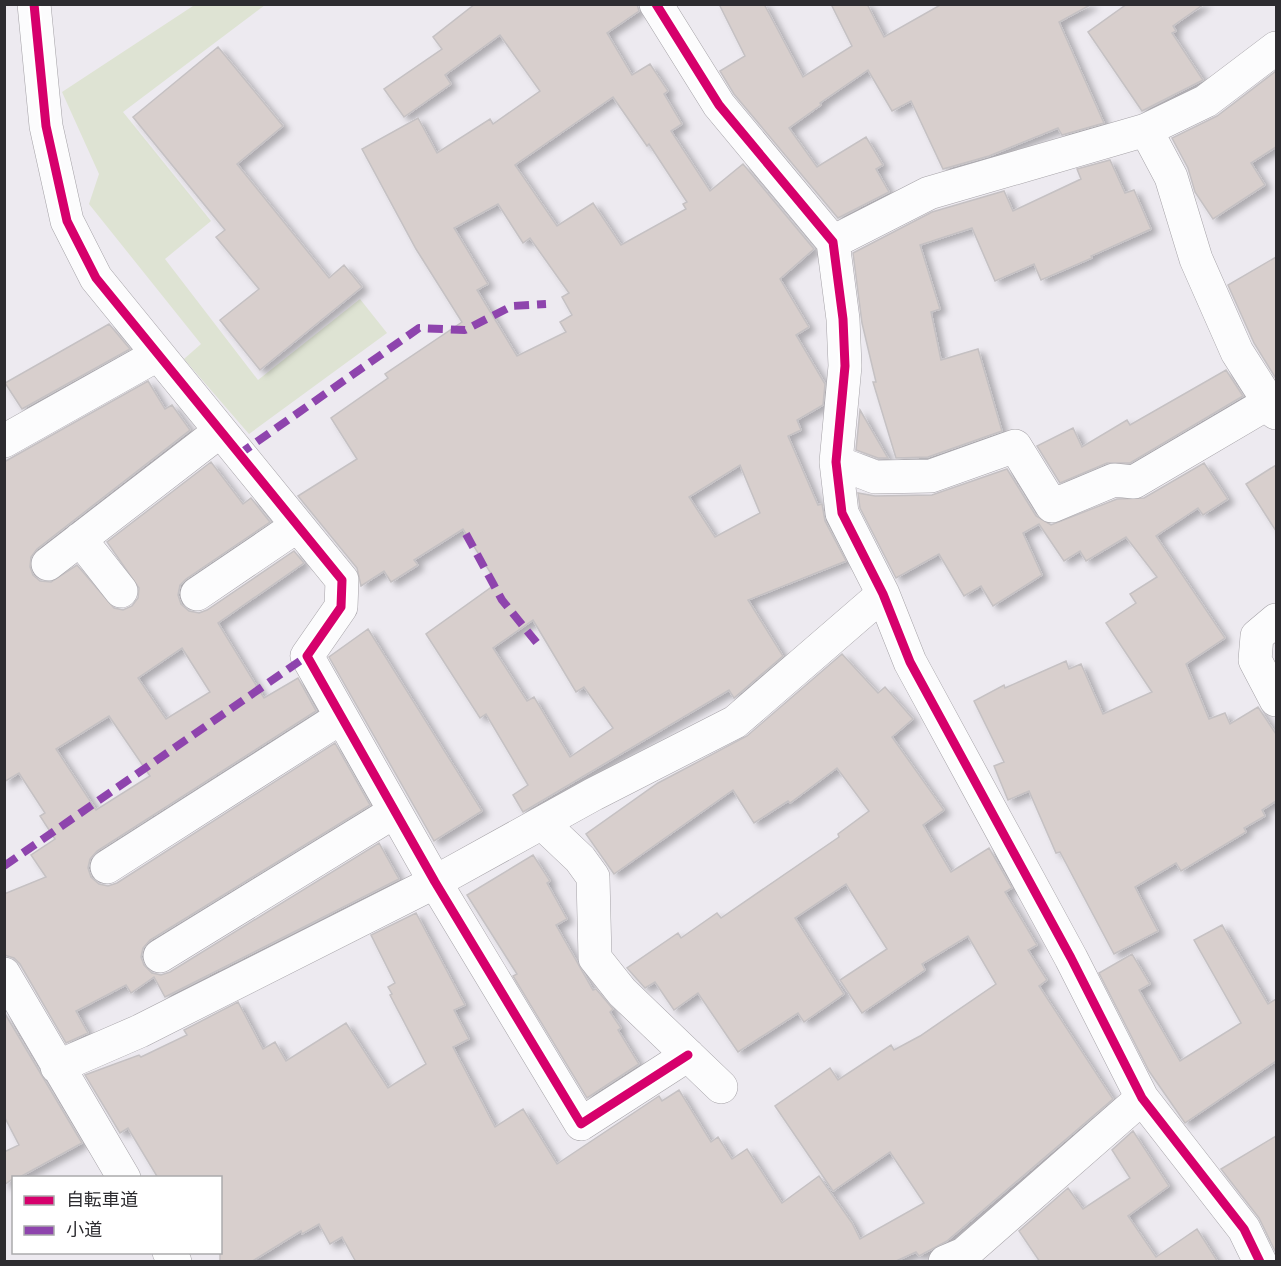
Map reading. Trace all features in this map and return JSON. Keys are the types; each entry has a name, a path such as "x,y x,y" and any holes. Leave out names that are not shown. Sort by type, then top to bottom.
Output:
{"street":[{"path":"34,4 46,126 66,221 96,278 219,432 342,580 341,607 306,656 435,882 581,1124 688,1055"},
{"path":"656,4 719,105 833,242 843,319 845,366 836,462 842,513 883,594 910,662 1071,958 1142,1098 1245,1229 1260,1262"},
{"path":"833,242 929,193 1146,130 1206,100 1276,48"},
{"path":"836,462 875,477 931,476 1015,446 1052,506 1114,480 1134,482 1273,407 1237,352 1196,259 1171,177 1146,130"},
{"path":"4,441 157,355"},
{"path":"48,564 219,432"},
{"path":"197,594 297,526"},
{"path":"80,539 121,591"},
{"path":"57,1067 140,1031 435,882 735,722 883,594"},
{"path":"1276,620 1257,636 1255,660 1276,700"},
{"path":"107,867 340,718"},
{"path":"160,956 394,812"},
{"path":"542,823 580,860 593,877 595,958 622,992 721,1087"},
{"path":"6,982 123,1176"},
{"path":"945,1262 964,1254 1142,1098"}],"green space":[{"path":"196,4 265,5 123,112 211,221 165,259 258,380 360,299 387,333 249,434 184,359 201,344 89,204 99,174 62,92"}],"building":[{"path":"475,4 637,4 639,11 607,33 632,75 650,64 668,91 664,94 682,124 671,131 710,191 743,164 814,249 780,279 809,327 796,335 825,384 823,405 797,420 801,430 788,436 818,505 822,504 825,521 846,561 748,600 783,656 734,698 729,690 523,812 513,795 528,785 486,714 480,718 426,634 497,583 463,529 414,560 418,565 391,582 384,571 361,586 357,568 298,496 357,459 331,418 388,378 385,374 462,322 416,249 362,149 418,118 437,153 490,119 493,124 540,91 500,35 445,75 451,84 404,117 384,89 442,49 433,37","holes":["613,97 647,146 649,144 687,202 683,204 686,209 621,245 593,203 557,226 515,165","498,204 523,243 530,238 569,293 562,297 572,315 560,322 566,332 517,356 477,290 488,284 454,228","740,465 760,513 715,537 689,497","533,620 576,692 584,687 613,728 570,757 534,697 527,701 493,648"]},
{"path":"719,4 764,4 803,77 852,46 831,4 867,4 884,37 942,4 1092,4 1059,22 1104,123 1062,135 1058,128 989,156 943,169 911,101 892,111 868,70 820,103 821,105 789,128 817,167 866,137 883,165 876,169 889,192 838,218 734,94 720,71 745,56"},
{"path":"1127,4 1204,4 1173,26 1176,31 1172,33 1203,80 1142,111 1088,32"},
{"path":"218,47 283,126 237,164 329,278 344,265 362,287 260,370 220,320 259,289 216,237 225,230 133,117"},
{"path":"1276,71 1276,147 1251,163 1265,185 1213,219 1195,192 1188,168 1172,138 1217,116"},
{"path":"1110,160 1125,193 1134,190 1151,229 1091,256 1092,258 1041,280 1034,264 995,281 972,228 920,245 940,309 931,312 941,360 978,349 1002,431 928,457 896,458 873,382 876,382 862,323 853,253 932,212 1004,191 1013,211 1081,179 1077,169"},
{"path":"1276,257 1275,377 1254,343 1228,285"},
{"path":"109,324 130,349 22,409 5,383"},
{"path":"1226,370 1243,396 1130,463 1107,463 1060,483 1037,446 1073,428 1082,447 1127,420 1130,425"},
{"path":"148,381 165,409 172,405 190,430 37,549 31,557 30,567 33,575 40,581 51,582 77,565 114,608 123,610 132,606 138,598 139,588 107,542 211,462 243,504 251,498 270,522 186,579 180,585 178,595 181,604 189,611 199,613 207,610 294,551 304,563 218,623 264,698 298,678 316,711 97,851 90,859 88,868 91,877 99,884 108,886 117,883 335,743 370,805 150,940 143,948 141,957 144,965 152,973 161,975 170,972 379,843 399,879 165,997 154,977 131,993 126,985 76,1011 88,1033 66,1043 20,964 14,958 4,955 4,894 46,877 31,855 55,839 40,816 45,813 19,773 4,782 4,462","holes":["182,648 210,692 166,719 138,678","109,716 150,776 96,810 56,749"]},
{"path":"860,410 888,458 878,458 856,450"},
{"path":"1204,463 1228,499 1203,515 1198,508 1156,536 1225,638 1186,664 1209,719 1225,713 1230,724 1258,707 1276,734 1276,801 1262,810 1265,816 1244,828 1246,832 1181,871 1176,863 1135,887 1158,931 1114,954 1060,852 1056,853 1029,791 1008,800 994,766 1004,762 974,701 1004,685 1005,688 1066,661 1069,669 1081,664 1103,714 1152,692 1106,623 1136,603 1130,594 1157,577 1126,537 1086,561 1080,551 1064,561 1039,524 1023,533 1042,575 993,606 981,586 964,596 939,554 896,578 860,508 858,493 875,496 932,495 1007,469 1036,516 1051,525 1117,499 1144,498"},
{"path":"1276,465 1276,531 1246,484"},
{"path":"368,629 482,811 434,841 329,657"},
{"path":"842,654 878,693 885,687 913,719 892,737 944,810 923,825 951,872 989,848 1012,888 1005,892 1037,945 1028,950 1047,980 1039,986 1113,1099 947,1241 919,1256 916,1252 894,1262 356,1262 342,1237 330,1244 319,1224 302,1234 301,1231 251,1262 220,1262 220,1254 222,1254 222,1176 157,1176 128,1128 120,1133 85,1075 139,1055 141,1057 187,1035 184,1030 238,1002 263,1049 275,1042 286,1061 346,1023 388,1088 426,1064 390,995 392,994 388,987 395,983 371,935 416,913 465,1005 454,1010 469,1039 453,1047 495,1127 523,1109 557,1164 659,1096 662,1101 679,1090 711,1142 718,1137 732,1159 747,1149 782,1203 819,1176 852,1223 860,1239 924,1203 890,1152 833,1191 775,1106 830,1068 838,1080 891,1045 894,1050 920,1036 996,984 968,936 922,964 925,970 862,1013 840,980 887,949 846,884 795,918 844,994 804,1022 798,1013 738,1052 698,993 674,1010 655,982 645,988 627,968 678,933 681,938 717,913 721,918 839,837 838,834 869,811 837,768 790,803 788,801 754,823 733,790 614,874 586,834 658,783 747,736"},
{"path":"533,855 550,881 547,883 567,919 556,925 593,990 596,989 613,1009 610,1012 621,1028 618,1030 639,1064 587,1098 513,976 517,974 467,895"},
{"path":"1222,925 1268,1004 1276,999 1276,1061 1185,1123 1149,1071 1099,973 1132,954 1150,984 1139,990 1180,1061 1241,1023 1194,940"},
{"path":"4,1012 82,1143 22,1176 12,1176 12,1179 4,1185 4,1152 19,1145 4,1116"},
{"path":"1133,1131 1169,1186 1128,1216 1156,1257 1197,1229 1218,1262 1040,1262 1019,1231 1068,1188 1083,1209 1130,1178 1112,1150"},
{"path":"1276,1136 1276,1253 1259,1218 1221,1169"}],"marked path":[{"path":"238,455 419,328 465,330 512,306 546,304"},
{"path":"466,534 502,600 541,648"},
{"path":"4,866 307,656"}],"cycle path":[{"path":"34,4 46,126 67,221 96,278 342,580 341,607 307,656 435,882 581,1124 688,1055"},
{"path":"656,4 719,105 833,242 843,319 845,366 836,462 842,513 883,594 910,662 1071,958 1142,1098 1244,1229 1260,1262"}]}
